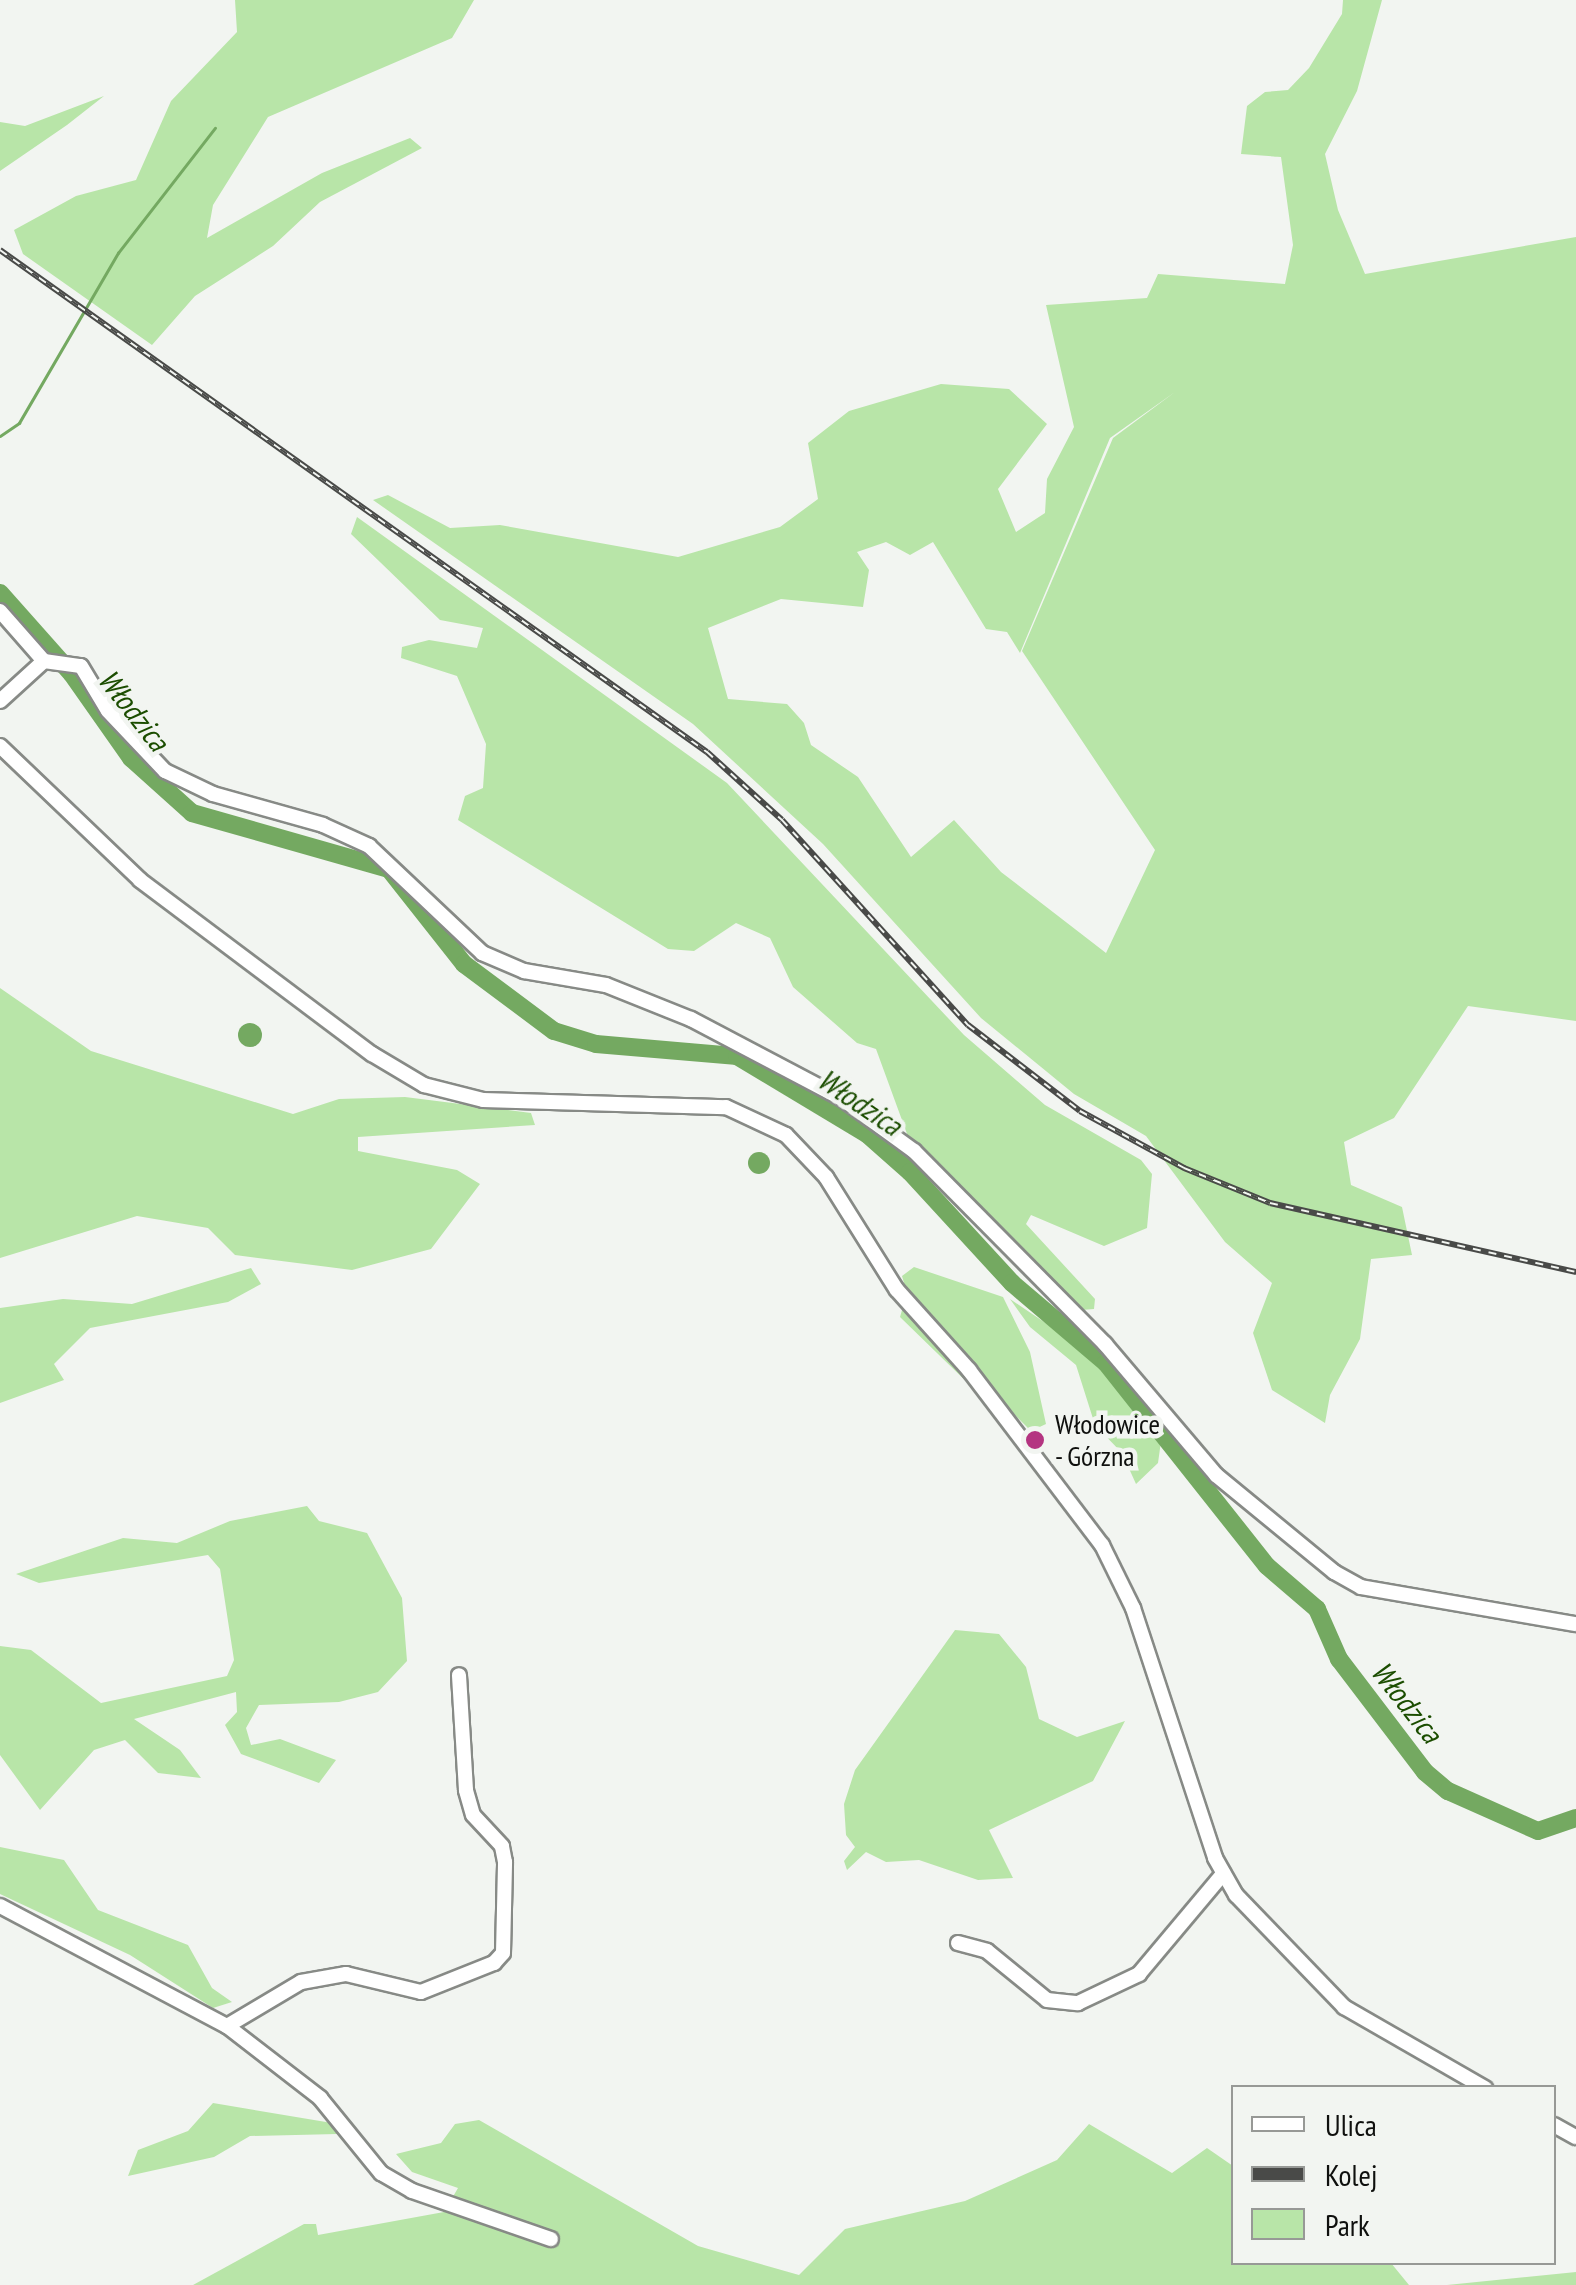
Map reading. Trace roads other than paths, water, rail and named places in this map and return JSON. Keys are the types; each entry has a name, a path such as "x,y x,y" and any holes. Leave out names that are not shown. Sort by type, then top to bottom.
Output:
{"street":[{"path":"0,611 48,661 75,663 108,712 166,772 213,794 324,825 370,846 482,953 524,971 606,985 706,1025 872,1119 914,1151 1106,1344 1216,1476 1347,1580 1576,1624"},
{"path":"0,701 48,661"},
{"path":"0,746 140,880 424,1085 484,1100 726,1107 786,1135 826,1176 897,1290 969,1370 1102,1545 1133,1608 1222,1874 1261,1926 1344,2007 1480,2085"},
{"path":"227,2026 301,1982 346,1974 421,1992 494,1963 503,1953 505,1862 502,1846 473,1815 466,1790 458,1675"},
{"path":"958,1944 987,1951 1047,2000 1094,1999 1140,1974 1222,1874"},
{"path":"0,1906 227,2026 320,2098 381,2172 412,2191 552,2240"}],"waterway":[{"path":"0,436 19,423 118,253 215,128"},
{"name":"Włodzica","path":"0,593 72,674 131,758 192,813 389,869 464,964 554,1031 596,1044 737,1056 867,1134 910,1172 1012,1283 1106,1363 1267,1566 1317,1609 1339,1659 1425,1772 1448,1791 1538,1831 1576,1818"}],"railway":[{"path":"0,250 707,752 782,820 968,1025 1080,1111 1184,1168 1270,1203 1576,1272"}],"place":[{"name":"Włodowice - Górzna","path":"1035,1440"}]}
